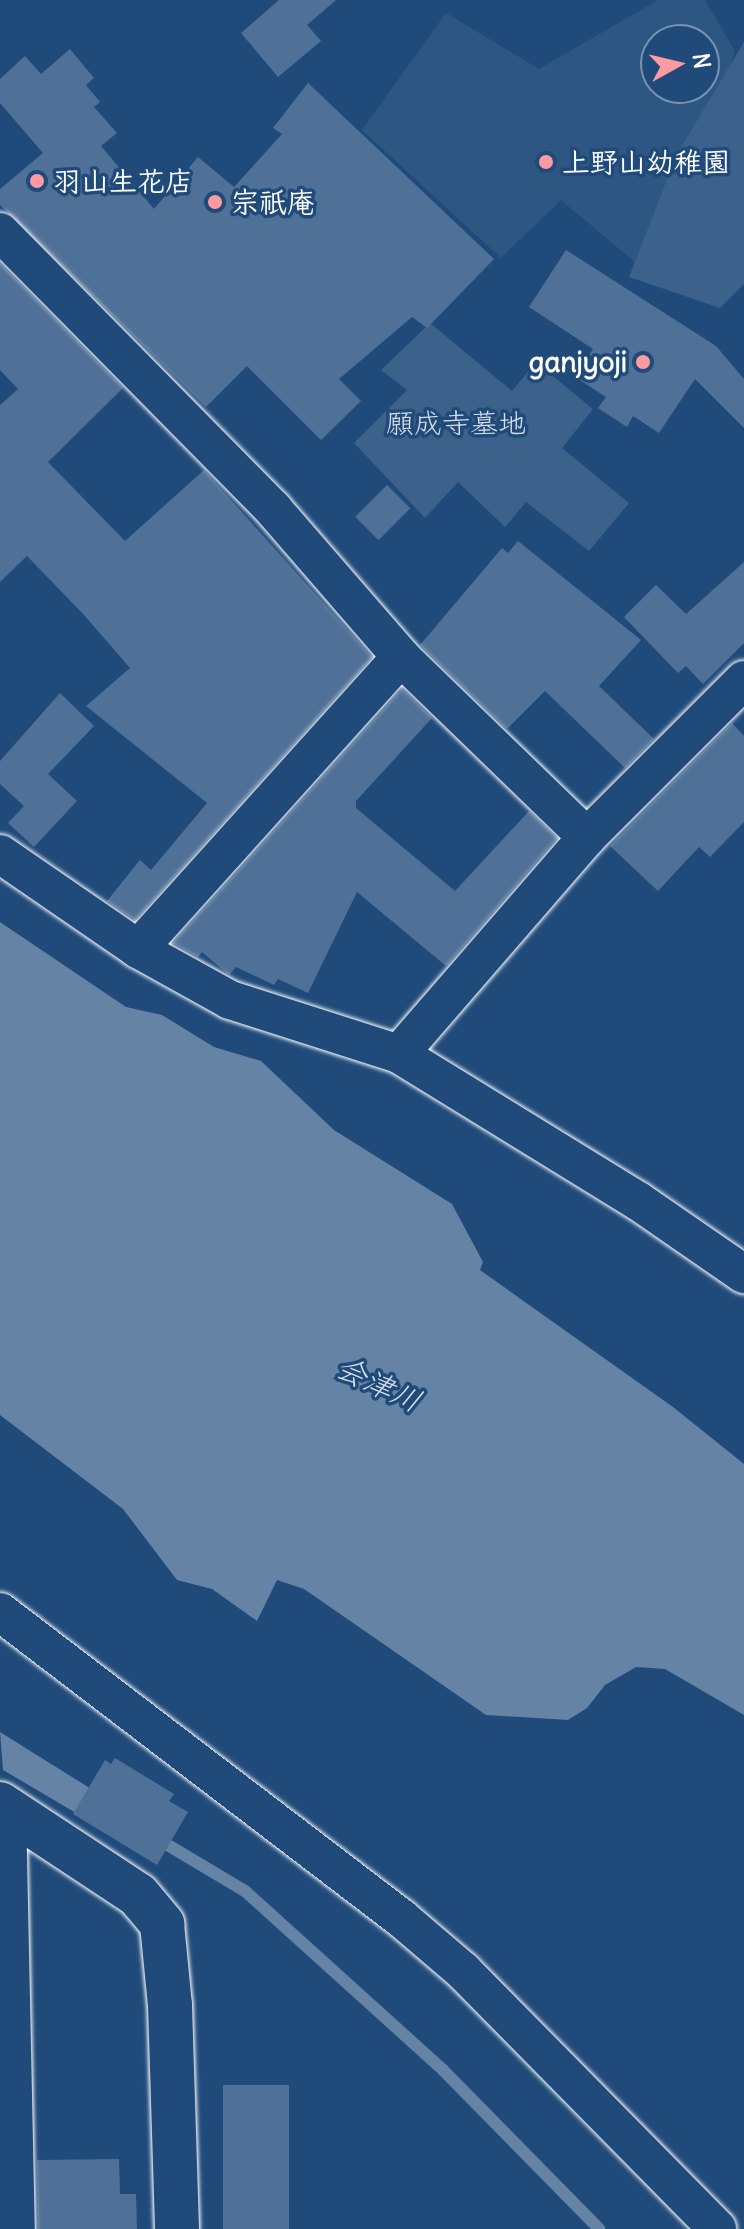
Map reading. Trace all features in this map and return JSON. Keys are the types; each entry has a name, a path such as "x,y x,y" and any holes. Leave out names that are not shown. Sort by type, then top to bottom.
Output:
{"street":[{"path":"0,232 273,509 401,657 587,837"},
{"path":"138,949 401,657"},
{"path":"399,1054 587,837 744,680"},
{"path":"0,854 138,949 230,1000 399,1054 638,1201 744,1274"},
{"path":"0,1612 432,1944 717,2229"},
{"path":"3,1806 16,2229"},
{"path":"3,1806 138,1895 162,1924 170,2005 177,2229"}],"shaded area":[{"name":"上野山幼稚園","path":"658,0 705,0 719,24 640,24 640,104 716,104 655,279 561,200 501,258 362,130 446,13 539,69"},
{"name":"上野山幼稚園","path":"720,26 735,51 720,94"}],"green space":[{"path":"744,42 744,284 720,308 629,277 677,154 707,104 720,104 720,82"},
{"name":"願成寺墓地","path":"430,323 512,391 536,362 593,409 562,448 629,503 589,551 526,502 505,527 458,482 425,518 354,443 407,390 381,370"}],"water":[{"name":"会津川","path":"0,922 126,1007 162,1015 214,1047 261,1061 334,1130 452,1204 483,1262 480,1270 673,1407 744,1464 744,1715 665,1669 636,1667 605,1685 587,1708 568,1720 486,1715 304,1589 277,1580 257,1621 212,1589 177,1580 123,1509 0,1415"},
{"path":"0,1732 96,1792 76,1813 3,1770"}],"building":[{"path":"279,0 336,0 307,25 321,41 278,77 241,33"},
{"path":"70,49 94,78 86,85 100,102 94,107 117,133 101,146 154,209 198,157 234,187 282,134 273,128 308,83 494,259 427,328 412,317 339,379 361,401 321,440 247,366 206,407 0,205 0,189 43,153 0,103 0,79 25,56 41,74"},
{"path":"566,250 716,346 744,379 744,428 695,379 659,433 633,416 627,427 598,408 606,397 575,377 593,349 529,307"},
{"path":"0,263 123,388 48,462 125,541 204,470 372,657 135,920 107,901 140,860 151,870 207,803 86,706 130,668 84,615 27,556 0,582 0,405 18,389 0,370"},
{"path":"387,485 410,508 379,540 355,517"},
{"path":"518,541 641,640 599,686 654,739 625,768 545,691 507,729 420,645 502,548 508,553"},
{"path":"744,562 744,643 703,684 686,666 678,673 624,617 656,585 686,614"},
{"path":"402,689 432,718 356,801 356,808 455,891 529,811 557,838 446,966 357,892 308,993 278,979 274,985 236,967 229,975 202,952 198,957 173,943"},
{"path":"60,693 94,726 48,774 77,801 34,847 8,823 24,806 0,784 0,761"},
{"path":"732,723 744,736 744,822 710,857 699,847 658,891 610,846"},
{"path":"115,1758 174,1794 169,1801 188,1812 157,1865 73,1814 105,1760 111,1764"},
{"path":"223,2085 289,2085 289,2229 223,2229"},
{"path":"119,2159 120,2194 136,2194 137,2229 38,2229 37,2160"}],"waterway":[{"path":"156,1838 245,1891 443,2070 599,2229"}],"place":[{"name":"上野山幼稚園","path":"546,162"},
{"name":"羽山生花店","path":"37,181"},
{"name":"宗祇庵","path":"215,202"},
{"name":"ganjyoji","path":"643,362"}]}
